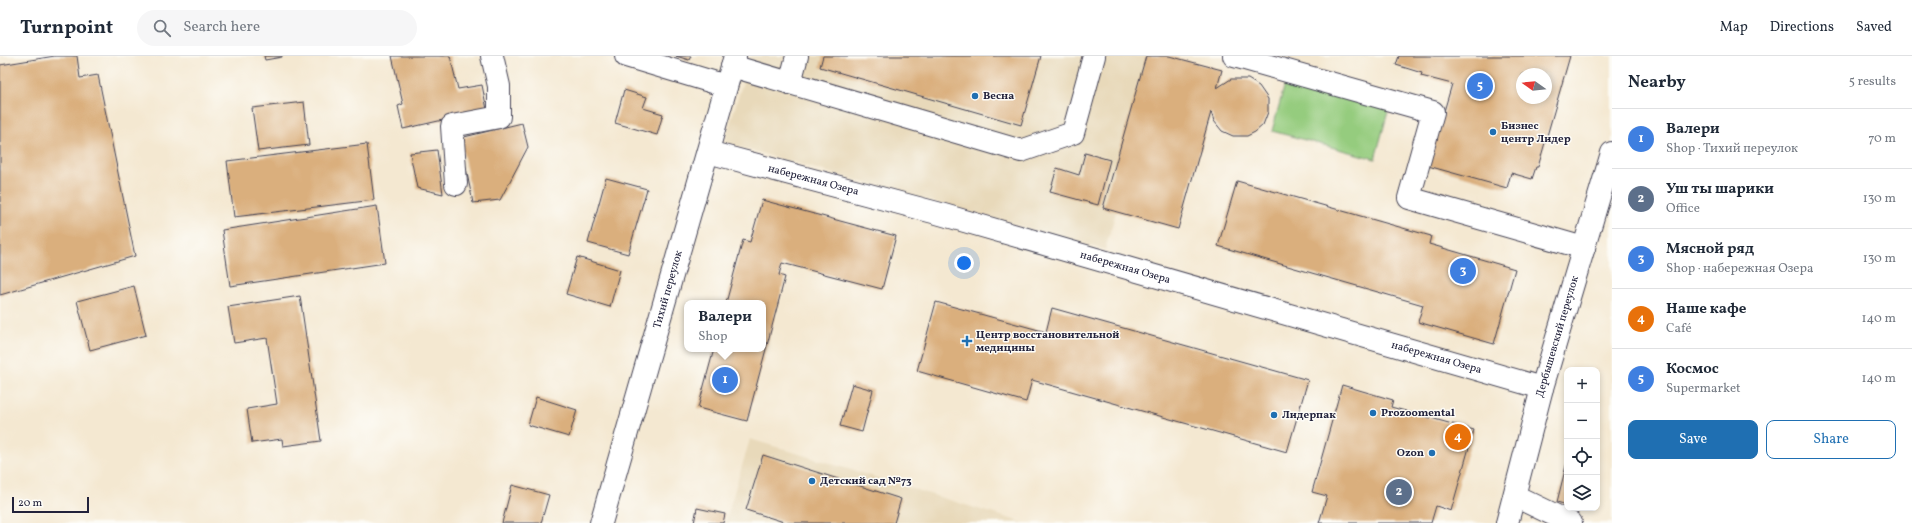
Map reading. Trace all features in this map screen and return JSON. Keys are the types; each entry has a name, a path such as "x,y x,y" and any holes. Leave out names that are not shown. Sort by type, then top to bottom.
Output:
{"street":[{"path":"456,184 452,126 499,117 499,86 492,56"},
{"path":"626,56 731,69 790,83 1021,151 1073,133 1094,56"},
{"path":"790,83 797,56"},
{"path":"1234,56 1433,112 1409,198 1584,248"},
{"name":"Тихий переулок","path":"601,523 731,69"},
{"name":"набережная Озера","path":"708,152 937,213 1542,388"},
{"name":"Дербышевский переулок","path":"1507,523 1542,388 1584,248 1607,192 1612,153"},
{"path":"1515,496 1571,523"}],"shaded area":[{"path":"751,56 1161,56 1105,250 724,143"},
{"name":"Детский сад №73","path":"750,439 1024,523 725,523"}],"green space":[{"path":"1286,80 1389,108 1375,159 1272,131"}],"building":[{"path":"55,56 77,56 80,78 98,75 135,256 0,295 0,65"},
{"path":"264,56 282,56 282,57 265,60"},
{"path":"392,56 450,56 458,89 482,85 487,110 403,129 398,106 403,104"},
{"path":"676,56 691,56 689,60"},
{"name":"Весна","path":"823,56 1041,56 1021,125 820,67"},
{"path":"1146,56 1169,56 1222,70 1217,88 1231,79 1248,79 1259,86 1268,99 1268,112 1263,125 1255,132 1247,136 1233,136 1222,131 1214,121 1211,112 1178,229 1103,208"},
{"name":"Бизнес центр Лидер","path":"1399,56 1570,56 1538,167 1536,167 1532,179 1511,173 1507,188 1428,166 1452,84 1421,76 1422,73 1396,65"},
{"path":"624,90 647,97 643,108 663,114 657,135 615,123"},
{"path":"304,102 309,145 258,151 252,108"},
{"path":"522,123 528,147 500,200 473,203 460,138"},
{"path":"367,144 374,200 234,217 227,161"},
{"path":"437,150 443,194 417,188 410,153"},
{"path":"1085,153 1110,160 1098,205 1050,192 1057,168 1079,175"},
{"path":"606,178 647,189 628,254 588,243"},
{"path":"1237,181 1431,236 1429,244 1515,269 1494,344 1418,322 1423,305 1218,246"},
{"path":"762,200 896,236 882,289 782,263 779,275 785,277 766,349 766,300 727,300 743,240 750,242"},
{"path":"377,206 385,263 230,286 222,230"},
{"path":"577,257 620,270 610,307 566,294"},
{"path":"134,286 146,335 90,350 77,301"},
{"path":"300,296 321,441 283,446 282,439 252,443 247,409 277,404 267,338 234,343 228,307"},
{"path":"936,302 1046,332 1052,308 1308,380 1287,452 1032,380 1026,402 917,371"},
{"path":"713,352 765,352 747,421 698,408"},
{"path":"852,384 873,390 862,432 840,426"},
{"path":"1342,385 1393,400 1391,407 1474,430 1451,511 1436,506 1431,523 1319,523 1327,496 1312,492"},
{"path":"536,397 577,410 569,437 528,425"},
{"path":"763,455 901,499 894,523 787,523 746,510"},
{"path":"1564,474 1564,504 1557,502"},
{"path":"512,485 549,495 541,523 502,523"},
{"path":"697,508 725,514 723,523 694,523"}],"place":[{"name":"Космос","path":"1480,86"},
{"name":"Весна","path":"975,96"},
{"name":"Бизнес центр Лидер","path":"1493,132"},
{"name":"Мясной ряд","path":"1463,271"},
{"name":"Центр восстановительной медицины","path":"967,341"},
{"name":"Валери","path":"725,380"},
{"name":"Prozoomental","path":"1373,413"},
{"name":"Лидерпак","path":"1274,415"},
{"name":"Наше кафе","path":"1458,437"},
{"name":"Ozon","path":"1432,453"},
{"name":"Детский сад №73","path":"812,481"},
{"name":"Уш ты шарики","path":"1399,492"}]}
